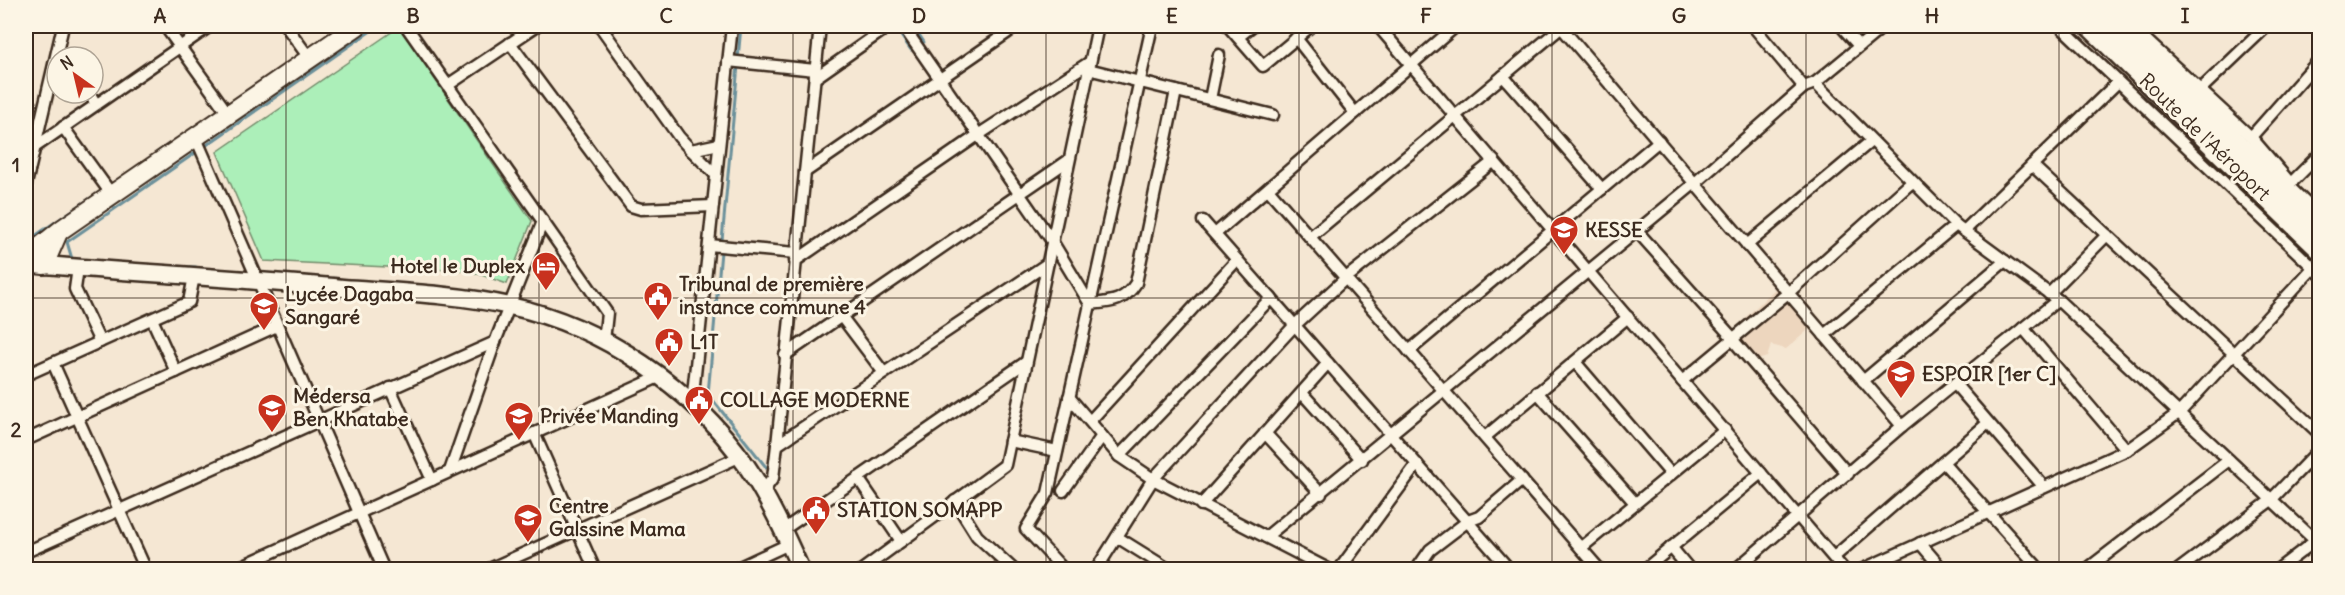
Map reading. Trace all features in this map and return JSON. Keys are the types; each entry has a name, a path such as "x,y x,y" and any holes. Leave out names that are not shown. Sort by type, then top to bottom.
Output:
{"highway":[{"name":"Route de l'Aéroport","path":"2091,26 2317,263"},
{"name":"Route de l'Aéroport","path":"2114,26 2319,224"}],"main road":[{"path":"26,258 62,229 357,26"},
{"path":"44,265 55,238 62,229"},
{"path":"26,263 257,279 509,306 556,319 604,341 661,376 692,403 739,457 762,492 801,570"}],"street":[{"path":"26,184 63,26"},
{"path":"165,26 229,115"},
{"path":"105,98 210,26"},
{"path":"286,26 309,59"},
{"path":"406,26 607,313 604,341"},
{"path":"448,85 536,26"},
{"path":"600,26 679,137 716,175"},
{"path":"692,403 732,26"},
{"path":"762,492 773,478 820,26"},
{"path":"728,61 815,74 889,26"},
{"path":"903,26 1052,241 1090,304"},
{"path":"805,172 1017,26"},
{"path":"862,570 1005,465 1098,26"},
{"path":"1064,570 1026,529 1048,493 1152,26"},
{"path":"1228,26 1263,66 1311,26"},
{"path":"1238,37 1252,26"},
{"path":"1378,26 1845,570"},
{"path":"1215,234 1456,26"},
{"path":"1310,237 1562,26 1902,426"},
{"path":"1754,26 1804,87"},
{"path":"1842,26 1859,46"},
{"path":"1266,537 1445,392 1695,183 1804,87 1815,83 1884,26"},
{"path":"1861,570 2127,450 2180,412 2317,263 2118,82 2060,26"},
{"path":"2131,26 2251,137 2290,184 2319,210"},
{"path":"2140,34 2151,26"},
{"path":"2200,90 2267,26"},
{"path":"1296,38 1355,113"},
{"path":"510,43 631,206 641,209 713,206"},
{"path":"1210,99 1219,55"},
{"path":"2251,137 2319,59"},
{"path":"1089,65 1139,82 1273,115"},
{"path":"709,245 795,257 978,135 1089,65"},
{"path":"1503,76 1602,189"},
{"path":"1824,335 1960,228 2032,165 2118,82"},
{"path":"1815,83 1870,142 1960,228 2053,297 2180,412 2270,501 2317,543 2277,570"},
{"path":"1090,304 1118,301 1130,293 1136,283 1176,91"},
{"path":"34,147 95,105"},
{"path":"63,127 112,195"},
{"path":"196,138 384,570"},
{"path":"1409,351 1659,141"},
{"path":"1747,245 1870,142"},
{"path":"691,150 719,144"},
{"path":"2290,184 2319,154"},
{"path":"785,355 1069,160"},
{"path":"1096,570 1153,479 1295,325 1346,278 1494,161"},
{"path":"2032,165 2319,434"},
{"path":"1682,381 1788,292 1912,182"},
{"path":"1268,189 1600,570"},
{"path":"450,471 495,342 543,221"},
{"path":"1203,221 1507,568"},
{"path":"1637,231 1848,474"},
{"path":"1736,570 1902,426 2024,328 2106,235"},
{"path":"1090,421 1237,260"},
{"path":"1863,381 2005,261"},
{"path":"777,445 1047,264"},
{"path":"78,268 75,289 100,342"},
{"path":"26,375 189,302 194,276"},
{"path":"1119,456 1271,298"},
{"path":"842,316 884,373"},
{"path":"1485,437 1628,317"},
{"path":"152,319 176,372"},
{"path":"26,440 277,326"},
{"path":"2024,328 2127,450"},
{"path":"26,552 495,342"},
{"path":"748,570 858,478 1026,362"},
{"path":"1575,362 1671,474"},
{"path":"53,363 146,570"},
{"path":"1202,505 1328,363"},
{"path":"233,570 661,376"},
{"path":"1954,384 2044,487"},
{"path":"390,388 432,480"},
{"path":"1537,392 1635,503"},
{"path":"1302,393 1362,460"},
{"path":"1069,397 1119,456 1153,479 1330,570"},
{"path":"1834,557 1988,423"},
{"path":"1581,548 1725,430"},
{"path":"1265,433 1321,494"},
{"path":"534,434 596,570"},
{"path":"1063,491 1102,436"},
{"path":"1010,441 1057,451"},
{"path":"2178,570 2270,501 2319,449"},
{"path":"487,570 739,457"},
{"path":"2086,570 2229,460"},
{"path":"1943,462 2040,570"},
{"path":"1339,570 1418,464"},
{"path":"1644,570 1761,473"},
{"path":"858,478 901,541"},
{"path":"1416,570 1430,550 1468,521 1479,517 1522,480"},
{"path":"955,501 977,536 1014,570"},
{"path":"1117,537 1170,570"},
{"path":"1920,543 1943,570"},
{"path":"1671,547 1690,570"},
{"path":"733,570 768,554"}],"shaded area":[{"path":"1778,286 1813,326 1786,349 1771,345 1767,357 1754,361 1736,341 1747,316"}],"green space":[{"path":"399,27 532,221 507,284 470,271 264,261 217,152"}],"waterway":[{"path":"334,31 341,26"},
{"path":"72,259 67,242 378,26"},
{"path":"738,59 741,26"},
{"path":"894,26 911,50"},
{"path":"913,26 924,42"},
{"path":"738,65 708,394 766,467"},
{"path":"245,92 284,66"},
{"path":"156,153 198,125"},
{"path":"109,186 123,176"},
{"path":"26,242 104,189"},
{"path":"180,267 196,267"}],"place":[{"name":"KESSE","path":"1564,256"},
{"name":"Hotel le Duplex","path":"546,292"},
{"name":"Tribunal de première instance commune 4","path":"658,322"},
{"name":"Lycée Dagaba Sangaré","path":"264,332"},
{"name":"L1T","path":"669,368"},
{"name":"ESPOIR [1er C]","path":"1901,400"},
{"name":"COLLAGE MODERNE","path":"699,426"},
{"name":"Médersa Ben Khatabe","path":"272,434"},
{"name":"Privée Manding","path":"519,442"},
{"name":"STATION SOMAPP","path":"816,536"},
{"name":"Centre Galssine Mama","path":"528,544"}]}
